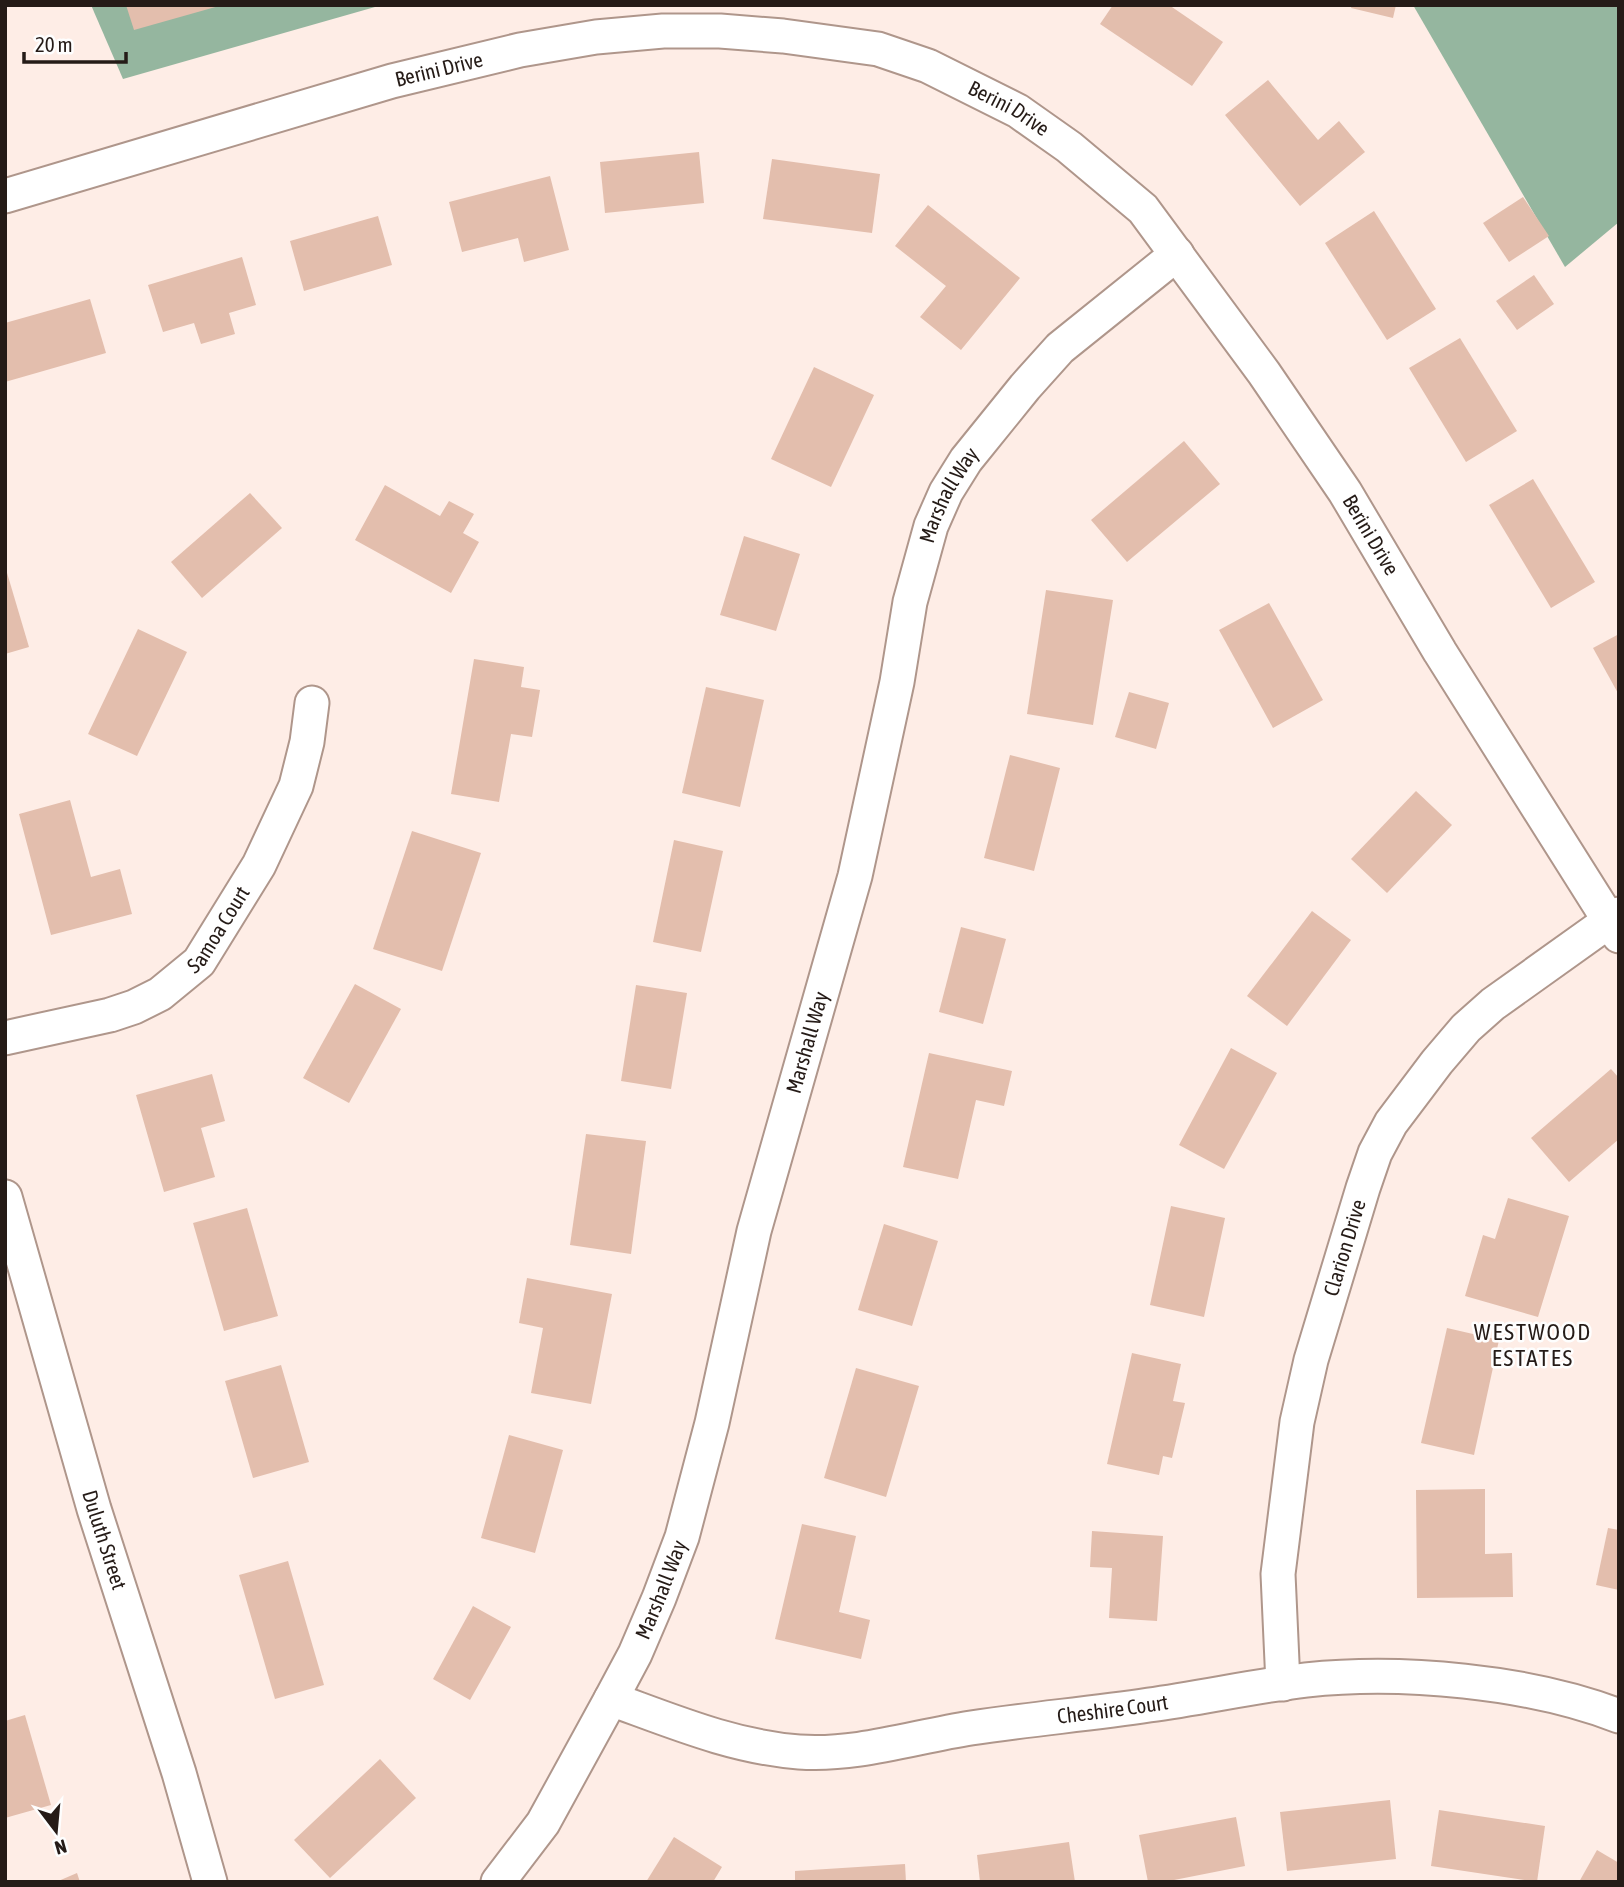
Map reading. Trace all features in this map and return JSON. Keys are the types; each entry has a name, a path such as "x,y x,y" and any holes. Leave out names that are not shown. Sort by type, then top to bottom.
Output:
{"street":[{"name":"Berini Drive","path":"5,196 392,81 520,50 596,37 663,31 720,31 850,44 878,49 928,66 1018,111 1069,147 1143,209 1265,373 1345,492 1440,652 1615,923"},
{"name":"Marshall Way","path":"498,1882 543,1823 635,1654 659,1598 685,1524 712,1423 754,1231 855,876 897,682 910,602 930,526 946,492 966,460 1060,348 1177,254"},
{"name":"Samoa Court","path":"5,1038 110,1015 134,1007 160,994 199,962 259,865 296,786 307,743 312,702"},
{"name":"Clarion Drive","path":"1283,1684 1278,1574 1297,1422 1311,1360 1375,1153 1391,1123 1466,1028 1493,1004 1615,923"},
{"name":"Duluth Street","path":"5,1197 94,1509 179,1773 210,1882"},
{"name":"Cheshire Court","path":"611,1699 748,1745 826,1753 868,1749 950,1731 1109,1712 1307,1680 1396,1677 1508,1686 1570,1700 1619,1716"}],"green space":[{"path":"91,5 382,5 123,79"},
{"path":"1413,5 1619,5 1619,222 1565,267"}],"building":[{"path":"126,5 219,5 219,6 134,30"},
{"path":"1113,5 1169,5 1223,42 1192,86 1100,24"},
{"path":"1352,5 1396,5 1393,18 1351,8"},
{"path":"1268,80 1318,140 1339,121 1365,152 1300,206 1225,115"},
{"path":"699,152 704,203 605,213 600,162"},
{"path":"772,159 880,174 872,233 763,219"},
{"path":"550,176 569,250 524,262 518,238 462,252 449,202"},
{"path":"1523,197 1549,236 1509,262 1483,223"},
{"path":"928,205 1020,278 961,350 920,317 946,286 895,246"},
{"path":"1374,211 1436,309 1387,340 1325,243"},
{"path":"378,216 392,265 304,291 290,241"},
{"path":"242,257 256,305 229,313 235,334 201,344 194,323 163,332 148,285"},
{"path":"1534,275 1554,304 1517,330 1496,301"},
{"path":"90,299 106,353 5,382 5,323"},
{"path":"1460,338 1517,431 1466,462 1409,368"},
{"path":"814,367 874,395 831,487 771,459"},
{"path":"1184,441 1220,484 1127,562 1091,520"},
{"path":"1533,479 1595,582 1551,608 1489,505"},
{"path":"385,485 440,516 449,501 474,514 463,533 479,542 451,593 355,540"},
{"path":"250,493 282,528 202,598 171,562"},
{"path":"744,536 800,554 776,631 720,615"},
{"path":"5,566 29,647 5,654"},
{"path":"1046,590 1113,600 1093,725 1027,714"},
{"path":"1269,603 1323,700 1273,728 1219,630"},
{"path":"138,629 187,652 137,756 88,734"},
{"path":"1619,634 1619,695 1593,648"},
{"path":"474,659 524,667 521,687 540,690 532,737 511,734 499,802 451,794"},
{"path":"706,687 764,700 740,807 682,793"},
{"path":"1129,692 1169,703 1156,749 1115,737"},
{"path":"1010,755 1060,768 1034,871 984,858"},
{"path":"1416,791 1452,825 1387,893 1351,859"},
{"path":"70,800 91,877 120,869 132,914 51,935 19,814"},
{"path":"412,831 481,853 442,971 373,949"},
{"path":"674,840 723,851 701,952 653,942"},
{"path":"1312,911 1351,940 1287,1026 1247,996"},
{"path":"961,927 1006,939 983,1024 939,1012"},
{"path":"355,984 401,1009 349,1103 303,1078"},
{"path":"636,985 687,993 671,1089 621,1081"},
{"path":"1231,1048 1277,1073 1224,1169 1179,1145"},
{"path":"929,1053 1012,1071 1004,1106 976,1100 958,1179 903,1167"},
{"path":"1611,1069 1619,1078 1619,1139 1569,1182 1531,1138"},
{"path":"212,1074 225,1121 201,1128 215,1177 164,1192 136,1095"},
{"path":"586,1134 646,1141 631,1254 570,1245"},
{"path":"1508,1198 1569,1216 1538,1317 1465,1296 1483,1235 1495,1239"},
{"path":"1171,1206 1225,1218 1204,1317 1150,1305"},
{"path":"247,1208 278,1316 224,1331 193,1223"},
{"path":"884,1224 938,1241 912,1326 858,1310"},
{"path":"527,1278 612,1294 591,1404 531,1393 543,1328 519,1323"},
{"path":"1447,1328 1499,1340 1474,1455 1421,1443"},
{"path":"1132,1353 1181,1364 1173,1401 1185,1403 1172,1458 1163,1456 1159,1475 1107,1464"},
{"path":"281,1365 309,1462 253,1478 225,1381"},
{"path":"856,1368 919,1386 886,1497 824,1478"},
{"path":"509,1435 563,1450 535,1553 481,1538"},
{"path":"1485,1489 1485,1554 1512,1553 1513,1597 1417,1598 1416,1490"},
{"path":"802,1524 856,1536 839,1612 870,1620 861,1659 775,1639"},
{"path":"1608,1528 1619,1530 1619,1590 1596,1585"},
{"path":"1092,1531 1163,1536 1157,1621 1109,1618 1112,1568 1090,1567"},
{"path":"288,1561 324,1685 275,1699 239,1575"},
{"path":"473,1606 511,1627 470,1700 433,1679"},
{"path":"25,1715 51,1805 5,1818 5,1721"},
{"path":"380,1759 416,1798 330,1878 294,1840"},
{"path":"1390,1800 1396,1859 1287,1871 1280,1812"},
{"path":"1439,1810 1545,1826 1537,1882 1431,1866"},
{"path":"1236,1817 1245,1866 1164,1882 1148,1882 1139,1835"},
{"path":"674,1837 722,1867 713,1882 646,1882"},
{"path":"1069,1842 1075,1882 980,1882 977,1855"},
{"path":"1597,1850 1619,1863 1619,1882 1579,1882"},
{"path":"905,1864 906,1882 795,1882 795,1871"},
{"path":"77,1873 80,1882 56,1882"}],"district":[{"name":"WESTWOOD ESTATES","path":"1533,1345"}]}
